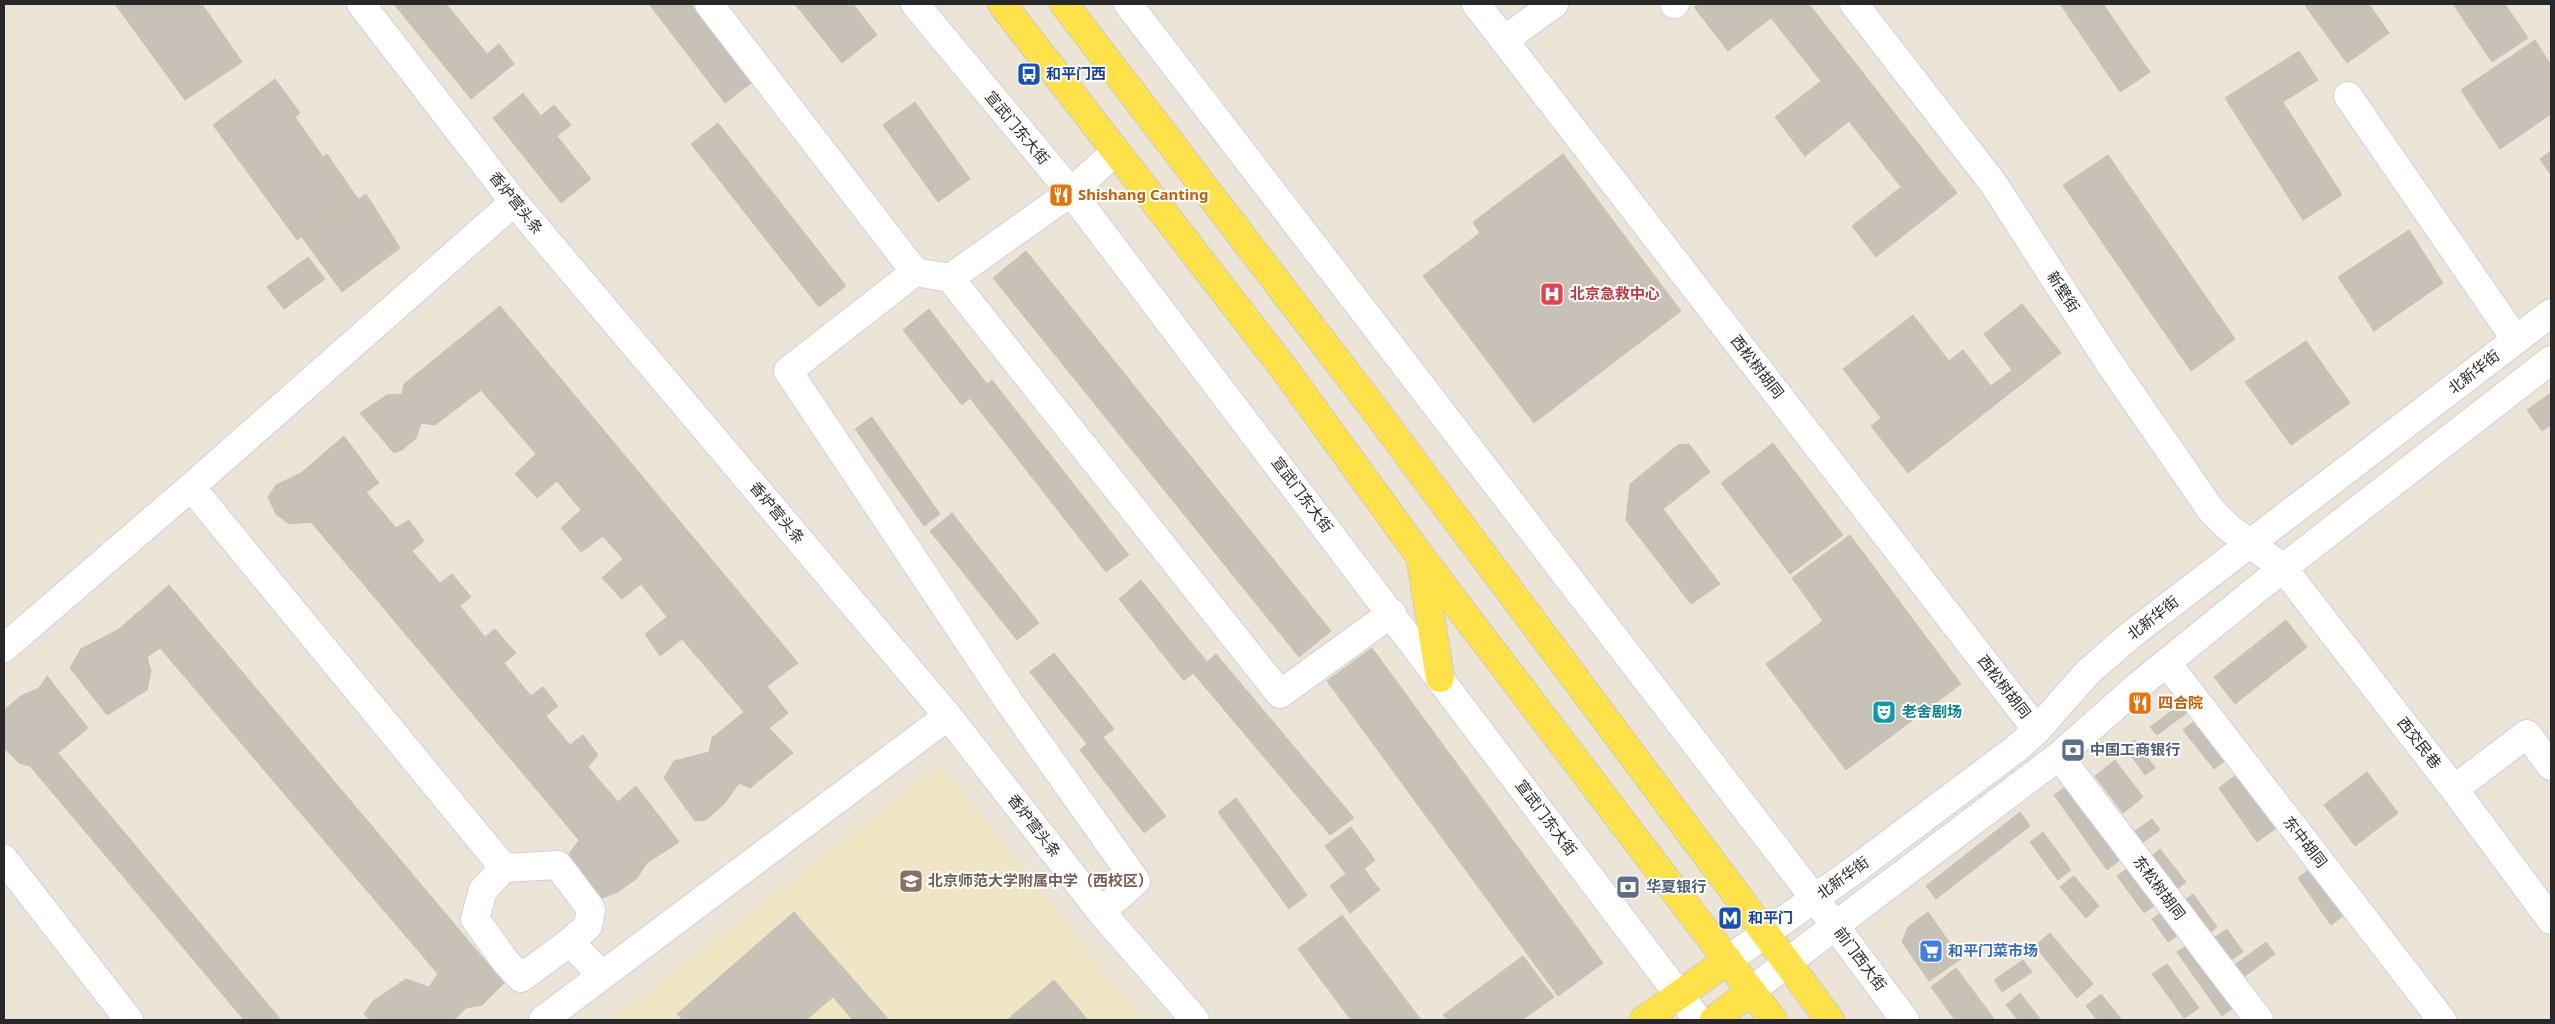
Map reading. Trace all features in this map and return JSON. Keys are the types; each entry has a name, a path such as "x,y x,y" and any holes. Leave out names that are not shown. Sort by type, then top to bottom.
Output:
{"main road":[{"path":"1002,4 1284,370 1420,556 1773,1020"},
{"path":"1064,4 1371,405 1786,964 1830,1020"},
{"path":"1420,556 1440,678"},
{"path":"1644,1020 1728,960"},
{"path":"1714,1020 1751,991"}],"street":[{"name":"香炉营头条","path":"361,4 514,202 948,716 1100,912 1195,1020"},
{"path":"709,4 915,272 950,278 1280,694 1392,613"},
{"name":"宣武门东大街","path":"915,4 1071,192 1392,613 1698,1020"},
{"path":"1128,4 1815,899"},
{"name":"西松树胡同","path":"1476,4 2037,730"},
{"path":"1504,40 1554,4"},
{"name":"新壁街","path":"1854,4 1993,183 2108,361 2211,510 2229,528 2283,568"},
{"path":"2348,96 2516,340"},
{"path":"950,278 1071,192 1115,152"},
{"path":"4,648 191,487 514,202"},
{"path":"915,272 788,372 1007,699 1136,881 1100,912"},
{"name":"北新华街","path":"1728,960 1815,899 2017,748 2037,730 2088,672 2132,634 2551,313"},
{"path":"1751,991 2059,756 2167,663 2283,568 2551,360"},
{"path":"191,487 504,868"},
{"name":"西交民巷","path":"2283,568 2454,789 2551,920"},
{"name":"东中胡同","path":"2167,663 2442,1020"},
{"path":"543,1020 948,716"},
{"path":"2454,789 2528,734 2551,766"},
{"name":"东松树胡同","path":"2059,756 2259,1020"},
{"path":"558,866 591,909 588,926 570,942 521,978 506,962 475,920 483,890 504,868 558,866"},
{"path":"9,876 129,1020"},
{"name":"前门西大街","path":"1815,899 1905,1020"},
{"path":"570,942 602,975"}],"shaded area":[{"name":"北京师范大学附属中学（西校区）","path":"940,765 1143,1020 611,1020 641,997"}],"building":[{"path":"115,4 202,4 242,62 185,100"},
{"path":"394,4 446,4 487,54 499,44 514,64 471,99"},
{"path":"649,4 691,4 751,83 725,103"},
{"path":"795,4 853,4 877,35 842,63"},
{"path":"1699,4 1809,4 1957,193 1876,257 1852,226 1901,187 1849,121 1805,156 1775,117 1821,81 1771,18 1728,51 1694,7"},
{"path":"2060,4 2103,4 2150,72 2120,92"},
{"path":"2304,4 2369,4 2389,33 2347,63"},
{"path":"2453,4 2505,4 2528,38 2492,62"},
{"path":"2535,40 2551,65 2551,114 2500,149 2461,90"},
{"path":"2299,51 2318,80 2283,102 2342,195 2303,220 2225,98"},
{"path":"275,79 300,113 295,117 323,157 327,154 358,199 297,240 213,125"},
{"path":"523,93 541,116 554,105 571,125 557,136 591,179 561,203 493,118"},
{"path":"915,102 970,179 938,202 883,125"},
{"path":"718,123 846,286 819,307 691,144"},
{"path":"2551,151 2551,175 2540,159"},
{"name":"北京急救中心","path":"1563,154 1681,311 1534,423 1423,276 1480,233 1473,222"},
{"path":"2108,155 2235,339 2191,371 2063,185"},
{"path":"366,194 400,248 342,292 302,237"},
{"path":"2409,230 2443,283 2374,331 2338,277"},
{"path":"1026,251 1331,631 1299,657 993,278"},
{"path":"308,257 325,279 284,309 267,287"},
{"path":"2022,304 2061,353 1908,473 1871,426 1881,418 1843,369 1913,315 1949,361 1963,350 1991,386 2012,370 1984,334"},
{"path":"500,306 798,663 767,686 788,713 769,728 793,753 750,788 739,783 725,803 706,820 695,821 664,778 674,761 709,752 712,738 744,712 682,639 660,656 645,634 667,617 641,584 622,599 602,578 623,559 603,536 581,552 561,528 581,510 557,481 537,498 515,474 536,454 481,390 435,425 421,423 416,438 402,450 394,453 360,413 387,395 402,394 404,384"},
{"path":"929,309 987,384 992,380 1129,555 1106,572 970,398 962,405 903,330"},
{"path":"2306,341 2350,403 2291,445 2245,382"},
{"path":"2551,393 2551,425 2542,431 2527,410"},
{"path":"872,417 940,514 924,526 855,429"},
{"path":"344,436 379,483 366,492 396,528 409,520 424,541 412,551 440,583 452,574 471,597 460,606 485,637 495,629 516,653 504,663 531,696 543,687 558,706 546,716 570,745 583,735 598,755 588,767 618,802 636,786 679,842 647,863 637,878 618,892 602,898 568,855 579,840 311,522 289,524 276,514 268,497 276,485 301,473"},
{"path":"1773,443 1843,535 1790,574 1721,483"},
{"path":"1689,444 1710,472 1663,509 1720,584 1691,604 1626,520 1630,484 1678,445"},
{"path":"952,513 1039,623 1017,640 930,531"},
{"path":"1850,535 1961,684 1846,770 1766,664 1823,621 1792,578"},
{"path":"1141,580 1207,662 1216,654 1354,818 1330,835 1193,673 1184,681 1119,599"},
{"path":"169,585 504,983 482,1005 466,1008 454,1020 370,1020 364,1014 373,1001 406,979 429,987 438,974 160,648 147,657 151,671 147,690 107,715 70,668 81,649 119,629"},
{"path":"2286,620 2307,647 2235,704 2214,677"},
{"path":"1372,648 1603,963 1558,996 1327,681"},
{"path":"1054,653 1114,729 1103,737 1166,816 1144,833 1080,750 1087,744 1030,672"},
{"path":"47,676 88,728 58,753 281,1020 244,1020 30,766 19,763 4,748 4,710 21,696 39,688"},
{"path":"2185,701 2192,709 2157,735 2150,727"},
{"path":"2196,720 2227,759 2214,769 2183,730"},
{"path":"2135,740 2155,768 2145,775 2125,747"},
{"path":"2115,760 2143,797 2123,813 2095,776"},
{"path":"2367,772 2398,813 2355,846 2324,805"},
{"path":"2236,775 2275,829 2257,842 2219,788"},
{"path":"2068,785 2121,859 2107,870 2054,795"},
{"path":"1236,798 1307,895 1289,909 1218,812"},
{"path":"2020,812 2030,826 1936,899 1926,886"},
{"path":"2152,819 2160,830 2142,843 2134,832"},
{"path":"1351,827 1375,860 1364,869 1380,890 1350,913 1330,886 1346,874 1325,846"},
{"path":"2043,832 2071,870 2058,880 2030,842"},
{"path":"2160,849 2186,882 2174,891 2148,859"},
{"path":"2128,868 2155,905 2144,913 2117,876"},
{"path":"2311,868 2344,915 2331,925 2298,878"},
{"path":"2074,876 2099,906 2086,918 2060,887"},
{"path":"2193,894 2217,927 2208,934 2184,901"},
{"path":"2164,910 2181,933 2168,942 2152,919"},
{"path":"794,912 889,1020 853,1020 833,997 806,1020 683,1020 677,1014"},
{"name":"和平门菜市场","path":"1928,912 1961,959 1929,981 1902,942 1908,927"},
{"path":"1342,915 1421,1020 1351,1020 1298,949"},
{"path":"2227,929 2243,952 2228,962 2212,939"},
{"path":"2050,933 2093,984 2077,998 2035,946"},
{"path":"2266,942 2275,954 2241,979 2233,966"},
{"path":"2189,944 2233,1008 2222,1016 2177,952"},
{"path":"1523,956 1554,997 1522,1020 1447,1020 1443,1015"},
{"path":"2023,960 2032,972 2002,992 1994,980"},
{"path":"2167,964 2199,1008 2184,1018 2152,974"},
{"path":"1956,968 1995,1020 1955,1020 1931,987"},
{"path":"1054,980 1088,1020 1007,1020"},
{"path":"2020,993 2041,1020 2018,1020 2006,1005"},
{"path":"2101,994 2122,1020 2097,1020 2086,1006"}],"place":[{"name":"和平门西","path":"1029,74"},
{"name":"Shishang Canting","path":"1061,195"},
{"name":"北京急救中心","path":"1552,294"},
{"name":"四合院","path":"2140,703"},
{"name":"老舍剧场","path":"1884,712"},
{"name":"中国工商银行","path":"2073,750"},
{"name":"北京师范大学附属中学（西校区）","path":"911,881"},
{"name":"华夏银行","path":"1628,887"},
{"name":"和平门","path":"1730,918"},
{"name":"和平门菜市场","path":"1931,951"}]}
